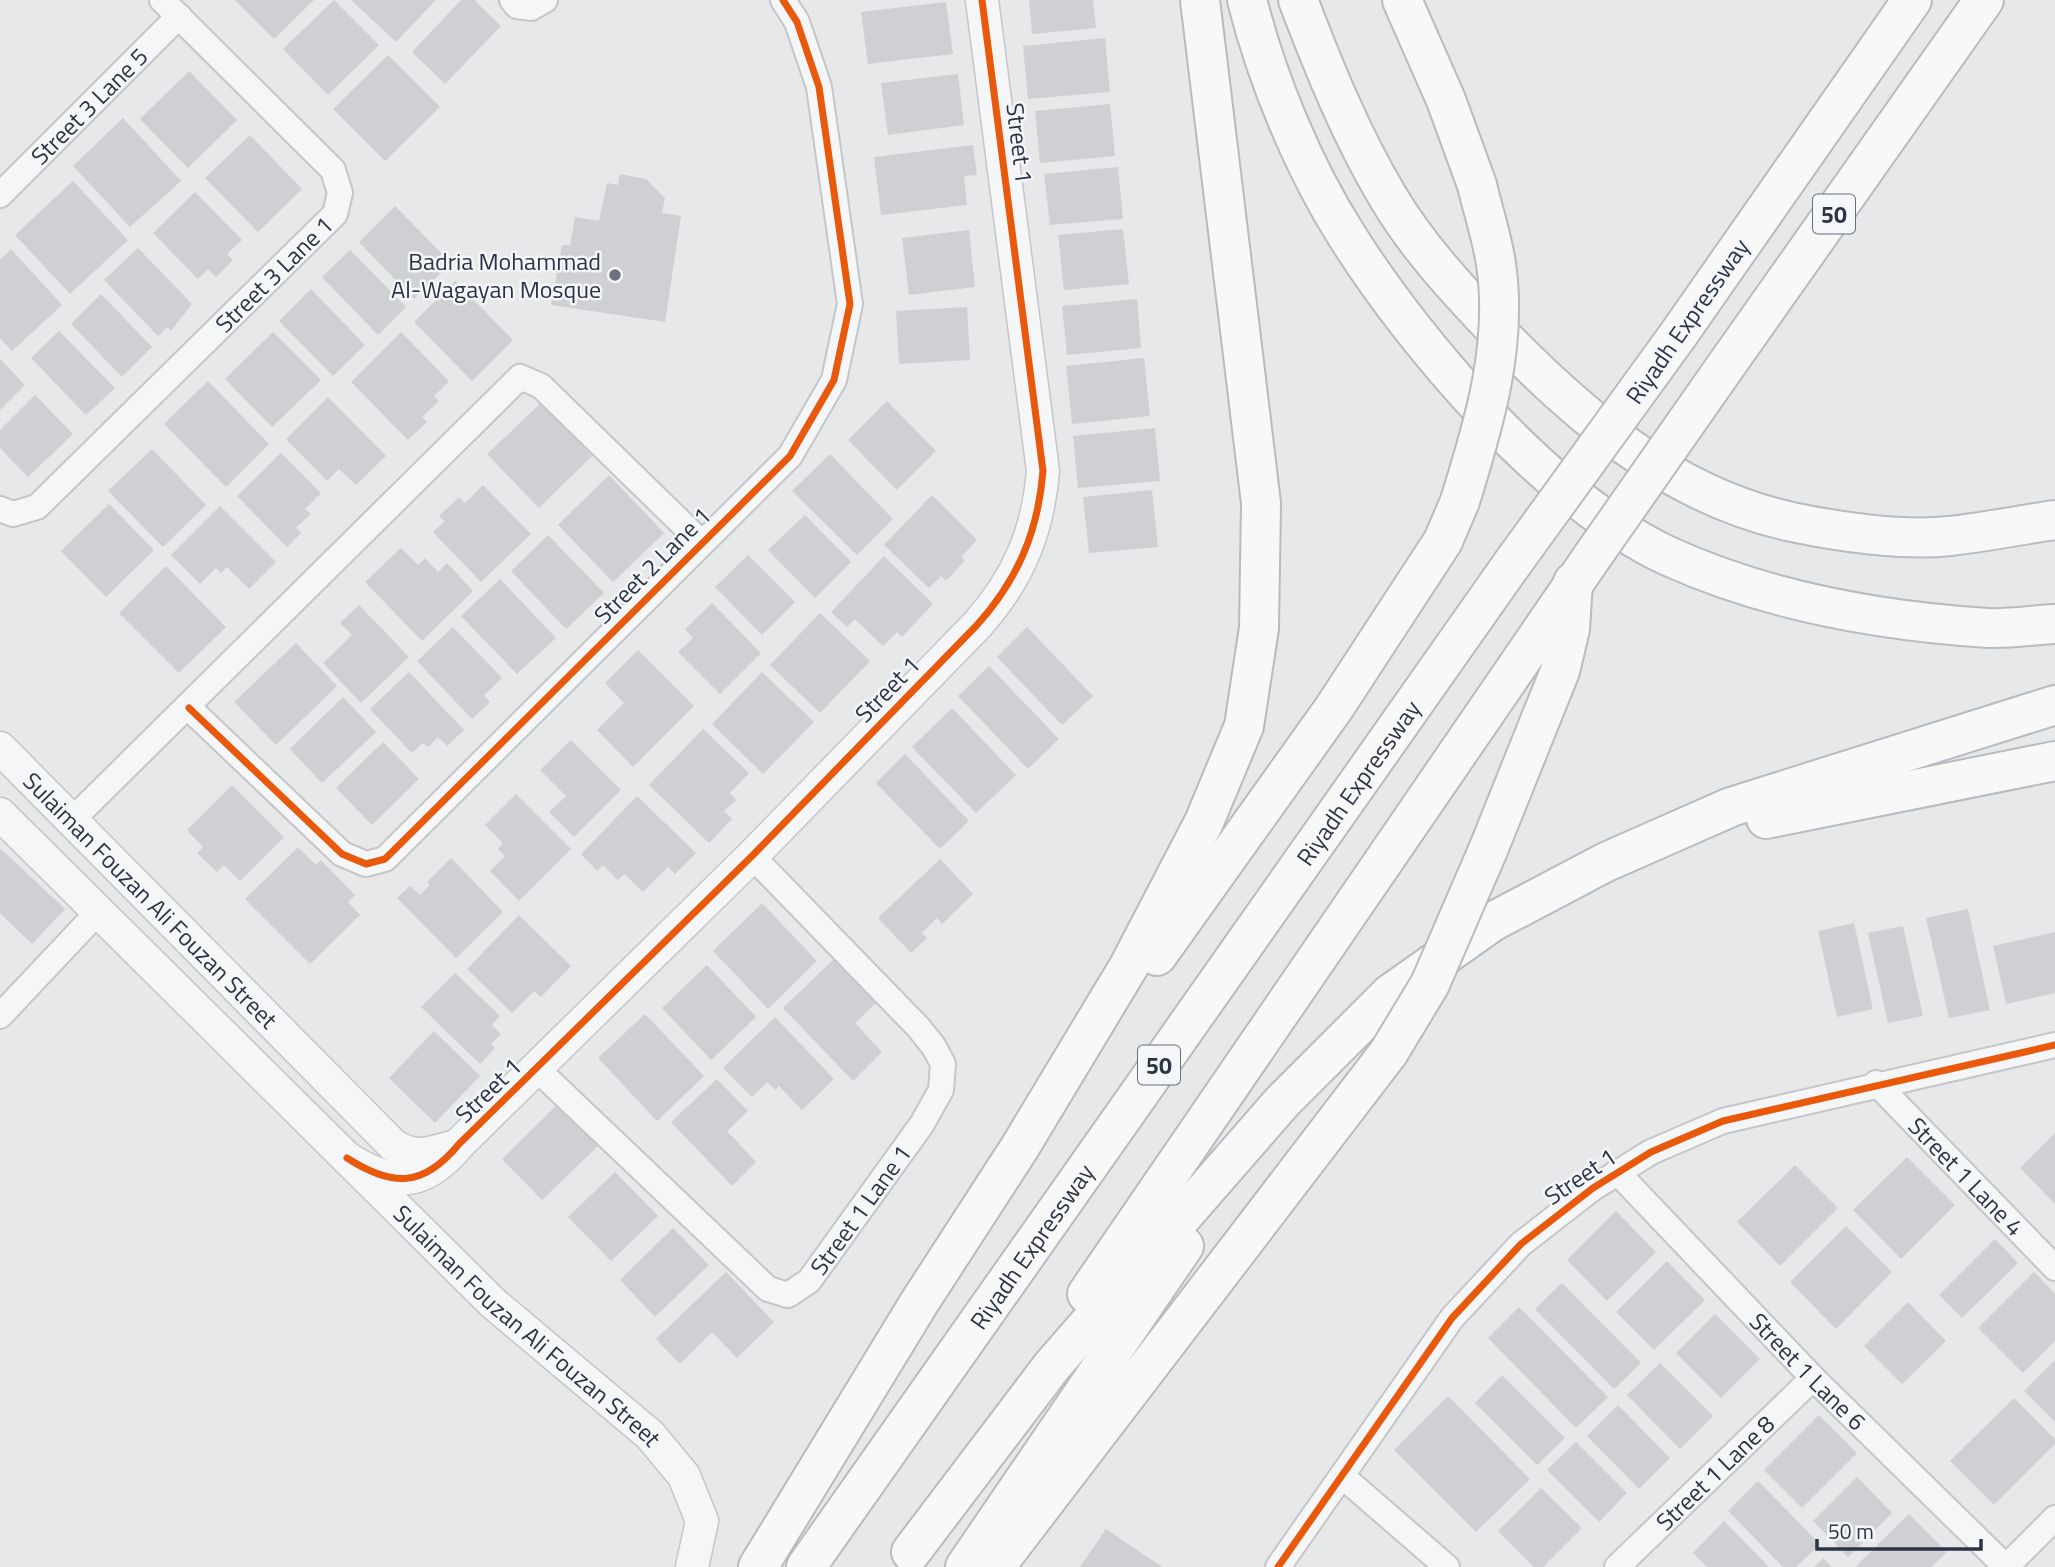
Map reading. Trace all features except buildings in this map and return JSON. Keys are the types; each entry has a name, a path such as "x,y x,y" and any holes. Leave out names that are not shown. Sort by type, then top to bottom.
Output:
{"highway":[{"path":"758,1567 913,1313 1020,1147 1129,965 1204,822 1244,726 1259,628 1261,503 1200,0"},
{"path":"1247,0 1293,133 1346,235 1417,332 1503,431 1593,512 1667,555 1761,592 1869,614 1991,628 2055,624"},
{"path":"1298,0 1355,138 1389,199 1426,250 1449,281 1552,388 1623,446 1710,496 1791,522 1866,533 1948,536 2055,520"},
{"path":"1020,1147 1334,708 1443,541 1460,501 1482,428 1499,347 1496,264 1477,185 1446,100 1402,0"},
{"name":"50","path":"906,1559 1583,568 1984,0"},
{"name":"Riyadh Expressway","path":"806,1567 1902,15"},
{"path":"995,1567 1390,1052 1430,984 1488,850 1560,671 1583,568"},
{"path":"906,1559 1052,1366 1282,1102 1390,994 1492,922 1606,862 1731,807 2055,705"},
{"path":"1606,862 1776,816 2055,761"},
{"path":"965,1567 1282,1102"}],"street":[{"path":"512,0 517,6 531,8 545,0"},
{"name":"Street 2 Lane 1","path":"189,708 342,854 366,864 385,859 790,456 834,380 850,304 819,87 797,22 783,0"},
{"name":"Street 1","path":"338,1150 371,1173 396,1180 421,1177 443,1164 459,1144 752,856 995,605 1010,583 1032,536 1043,471 982,0"},
{"name":"Street 3 Lane 5","path":"0,195 171,8"},
{"name":"Street 3 Lane 1","path":"0,509 13,514 37,507 335,214 340,193 333,170 171,8"},
{"name":"Street 2 Lane 1","path":"70,822 189,708 520,377 541,386 701,542"},
{"name":"Sulaiman Fouzan Ali Fouzan Street","path":"0,748 358,1112"},
{"name":"Sulaiman Fouzan Ali Fouzan Street","path":"0,814 493,1303 650,1434 684,1476 702,1521 692,1567"},
{"name":"Street 1 Lane 1","path":"537,1069 768,1289 788,1296 809,1281 922,1124 941,1090 943,1064 934,1046 919,1028 752,856"},
{"path":"0,1016 97,912"},
{"name":"Street 1","path":"1278,1567 1473,1292 1547,1222 1617,1172 1651,1152 1723,1121 1876,1083 2055,1045"},
{"name":"Street 1 Lane 4","path":"1876,1083 2055,1268"},
{"path":"338,1150 357,1134 360,1126 358,1112"},
{"name":"Street 1","path":"358,1112 405,1153 420,1155 459,1144"},
{"name":"Street 1 Lane 6","path":"1617,1172 1813,1378 2006,1567"},
{"name":"Street 1 Lane 8","path":"1617,1567 1813,1378"},
{"path":"1342,1476 1447,1567"},
{"path":"2006,1567 2055,1518"}],"cycle path":[{"path":"189,708 342,854 366,864 385,859 790,456 834,380 850,304 819,87 797,22 783,0"},
{"path":"347,1158 363,1168 393,1178 420,1175 446,1158 752,856 977,625 1015,572 1031,534 1043,471 982,0"},
{"path":"1278,1567 1452,1318 1521,1244 1593,1188 1651,1152 1723,1121 2055,1045"}],"place":[{"name":"Badria Mohammad Al-Wagayan Mosque","path":"615,275"}]}
